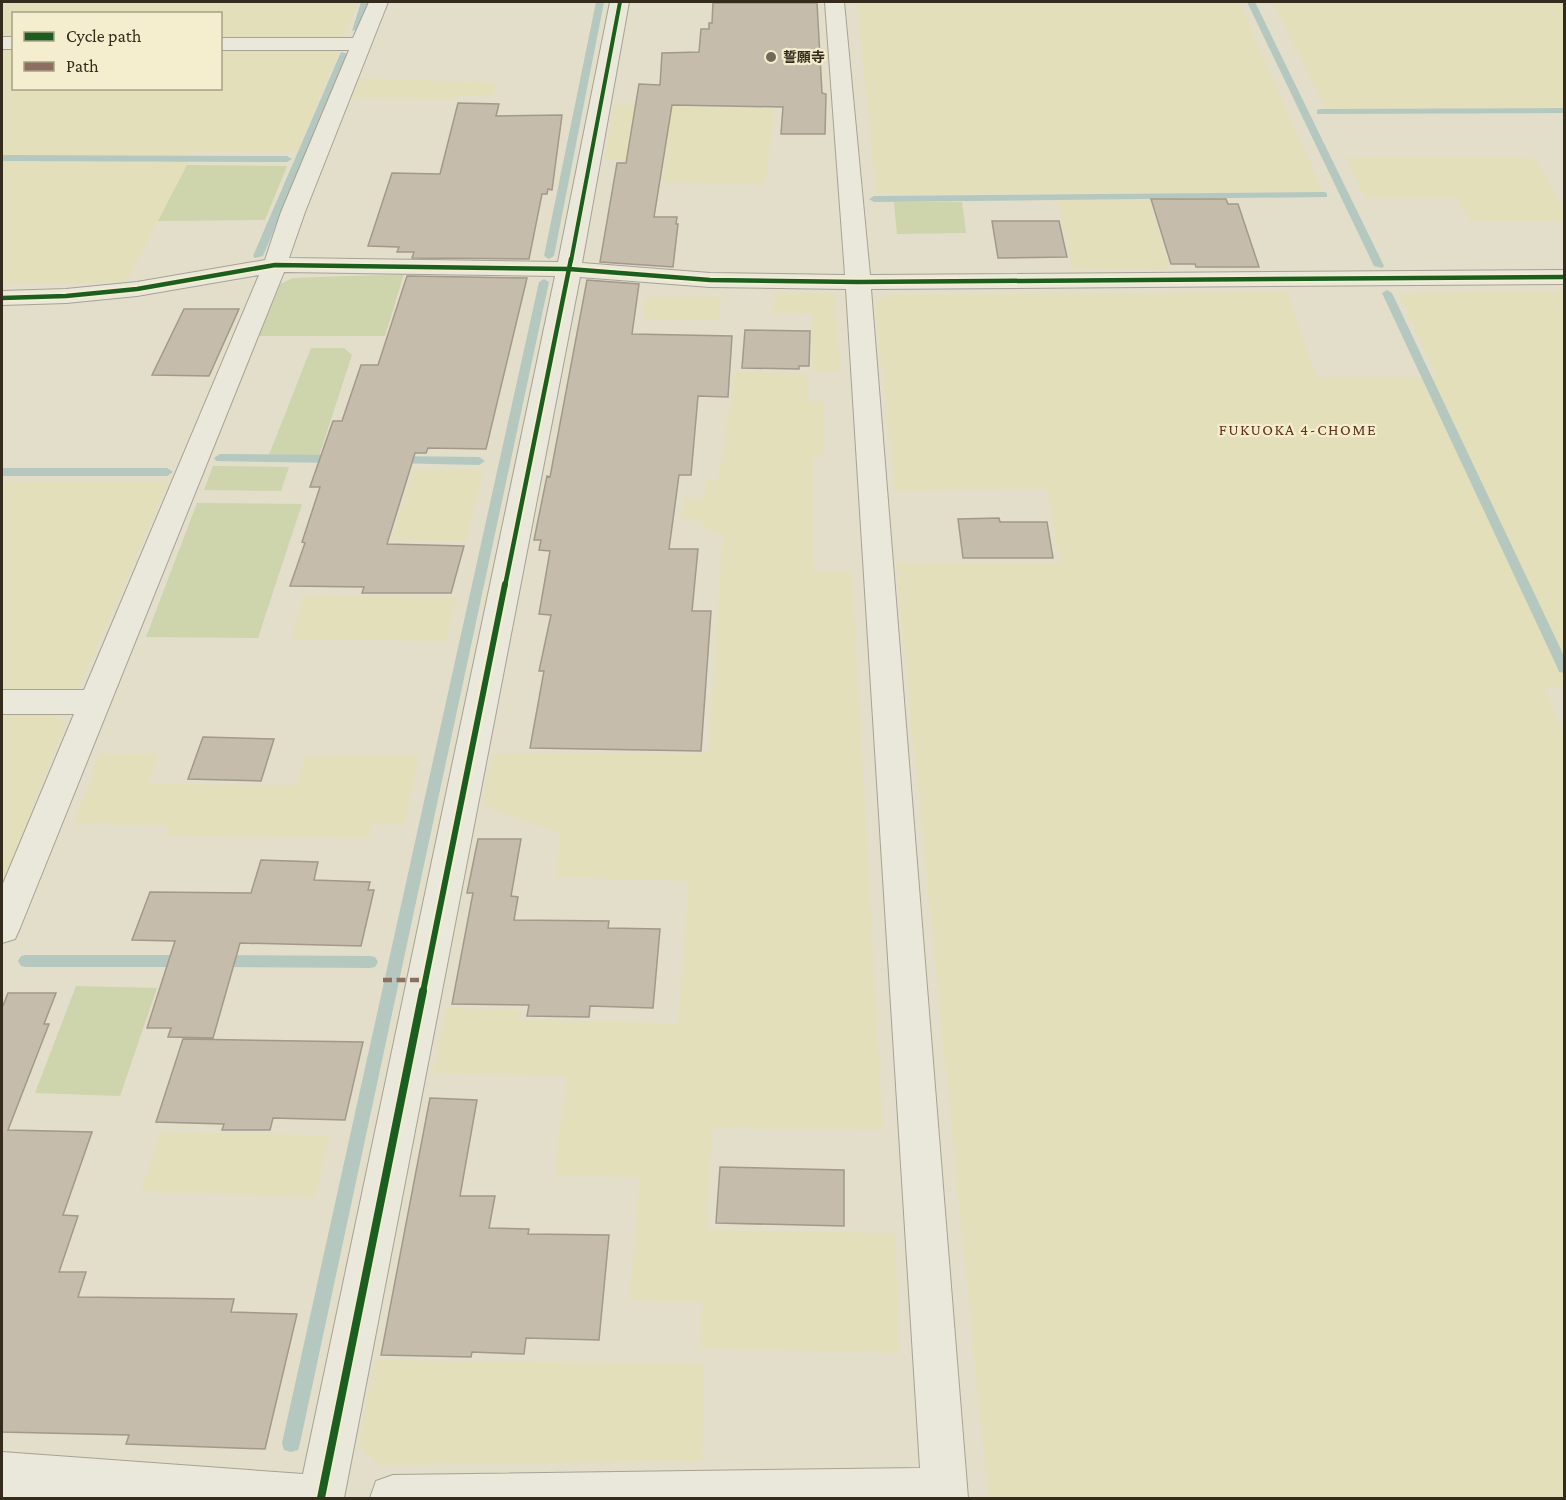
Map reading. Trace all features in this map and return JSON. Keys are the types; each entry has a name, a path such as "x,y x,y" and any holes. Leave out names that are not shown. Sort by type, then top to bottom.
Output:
{"street":[{"path":"2,928 275,266 293,212 378,2"},
{"path":"321,1498 569,270 620,2"},
{"path":"393,1498 945,1495 858,282 835,2"},
{"path":"222,44 361,44"},
{"path":"2,298 66,296 137,289 275,266 569,270 710,280 858,282 1564,277"},
{"path":"2,702 95,702"},
{"path":"2,1475 308,1498"}],"shaded area":[{"path":"2,2 358,2 343,38 222,38 222,12 12,12 12,38 2,38"},
{"path":"857,2 1239,2 1323,192 876,194"},
{"path":"1273,2 1564,2 1564,107 1326,109"},
{"path":"2,48 12,48 12,90 222,90 222,49 340,49 297,151 194,151 127,281 2,284"},
{"path":"361,78 496,83 493,95 459,96 455,99 352,98"},
{"path":"614,104 775,109 765,184 662,182 666,160 605,159"},
{"path":"1345,157 1534,158 1564,207 1564,225 1562,221 1470,221 1456,197 1365,197"},
{"path":"1057,200 1149,200 1170,269 1073,269"},
{"path":"1564,291 1564,686 1544,687 1564,732 1564,1498 988,1498 896,563 1061,564 1047,489 895,491 875,303 889,295 1287,292 1317,377 1438,378 1398,293"},
{"path":"775,293 835,293 840,372 813,372 811,314 774,313"},
{"path":"646,297 721,298 719,320 643,319"},
{"path":"735,372 807,373 807,401 823,401 823,455 814,456 813,572 852,572 883,1130 712,1128 707,1230 895,1233 899,1353 700,1348 703,1302 629,1300 640,1177 554,1175 567,1076 433,1073 446,1008 521,1010 520,1020 678,1023 689,881 556,877 561,833 482,805 492,753 708,754 723,538 698,520 681,520 683,499 705,498 706,480 718,479"},
{"path":"413,469 483,470 466,542 392,540"},
{"path":"2,481 169,481 82,682 74,689 2,689"},
{"path":"304,596 456,597 446,641 291,639"},
{"path":"2,714 56,714 65,725 2,885"},
{"path":"100,754 158,754 148,784 297,785 306,755 419,756 405,823 372,823 369,837 166,836 169,825 73,824"},
{"path":"160,1132 330,1135 315,1197 141,1192"},
{"path":"375,1360 704,1364 702,1461 379,1465 358,1446"}],"green space":[{"path":"187,165 287,166 265,220 158,221"},
{"path":"894,202 962,202 966,233 897,234"},
{"path":"404,274 385,336 259,336 280,284 293,278"},
{"path":"311,348 344,348 352,355 319,456 269,455"},
{"path":"213,466 289,467 281,491 204,490"},
{"path":"197,503 302,504 258,638 146,637"},
{"path":"76,986 157,988 120,1096 35,1093"}],"building":[{"path":"713,3 817,3 822,93 826,94 825,134 781,134 783,107 672,105 654,217 677,217 673,267 600,262 617,163 626,163 639,84 660,85 662,53 699,52 701,29 709,29 709,23 712,23"},
{"path":"458,103 499,104 496,116 562,115 552,190 548,189 547,194 542,194 529,259 412,258 414,252 397,252 399,247 368,246 392,173 440,174"},
{"path":"1151,199 1226,199 1228,204 1238,204 1259,267 1196,267 1195,264 1171,264"},
{"path":"992,221 1059,221 1067,257 998,258"},
{"path":"407,276 527,278 486,449 428,448 426,453 415,453 387,544 464,546 451,593 362,593 364,587 290,586 305,543 302,542 320,487 310,487 333,421 342,421 361,365 378,365"},
{"path":"587,280 639,284 632,334 732,336 728,397 698,396 691,475 679,475 669,549 698,549 692,611 711,611 701,751 530,748 544,671 539,671 551,615 539,614 550,551 539,550 541,540 534,540 547,476 550,477"},
{"path":"184,309 239,309 209,376 152,375"},
{"path":"745,330 810,331 809,366 799,366 799,369 742,368"},
{"path":"999,518 1000,522 1047,522 1053,558 963,558 958,519"},
{"path":"203,737 274,739 261,781 188,779"},
{"path":"478,839 521,839 511,896 518,897 514,920 609,921 608,928 660,929 653,1008 590,1006 589,1017 527,1016 529,1005 452,1004 473,893 467,893"},
{"path":"261,860 318,862 314,880 370,882 368,890 374,890 361,946 240,943 213,1038 168,1037 171,1028 147,1028 175,941 132,940 150,892 251,893"},
{"path":"8,993 56,993 44,1024 49,1024 8,1130 92,1132 63,1215 78,1216 59,1272 86,1272 78,1297 234,1299 231,1312 297,1314 265,1449 126,1444 129,1435 2,1432 2,1008"},
{"path":"183,1039 363,1042 345,1120 273,1118 270,1130 222,1130 224,1124 156,1122"},
{"path":"430,1098 477,1100 460,1196 495,1196 489,1228 529,1229 528,1234 609,1235 599,1340 526,1338 524,1354 472,1352 471,1357 381,1355"},
{"path":"720,1167 844,1170 844,1226 716,1223"}],"waterway":[{"path":"355,29 365,2"},
{"path":"549,256 600,2"},
{"path":"1251,2 1379,266"},
{"path":"258,256 344,54"},
{"path":"1320,112 1564,111"},
{"path":"2,158 287,159"},
{"path":"874,199 1324,195"},
{"path":"291,1443 544,282"},
{"path":"1387,293 1564,669"},
{"path":"220,458 336,459"},
{"path":"394,460 479,461"},
{"path":"2,472 167,472"},
{"path":"26,961 184,961"},
{"path":"219,961 370,962"}],"marked path":[{"path":"383,980 425,980"}],"cycle path":[{"path":"321,1498 569,269 620,2"},
{"path":"2,298 66,296 137,289 275,265 569,269 710,280 858,282 1564,277"}],"place":[{"name":"誓願寺","path":"771,57"}],"district":[{"name":"FUKUOKA 4-CHOME","path":"1298,429"}]}
